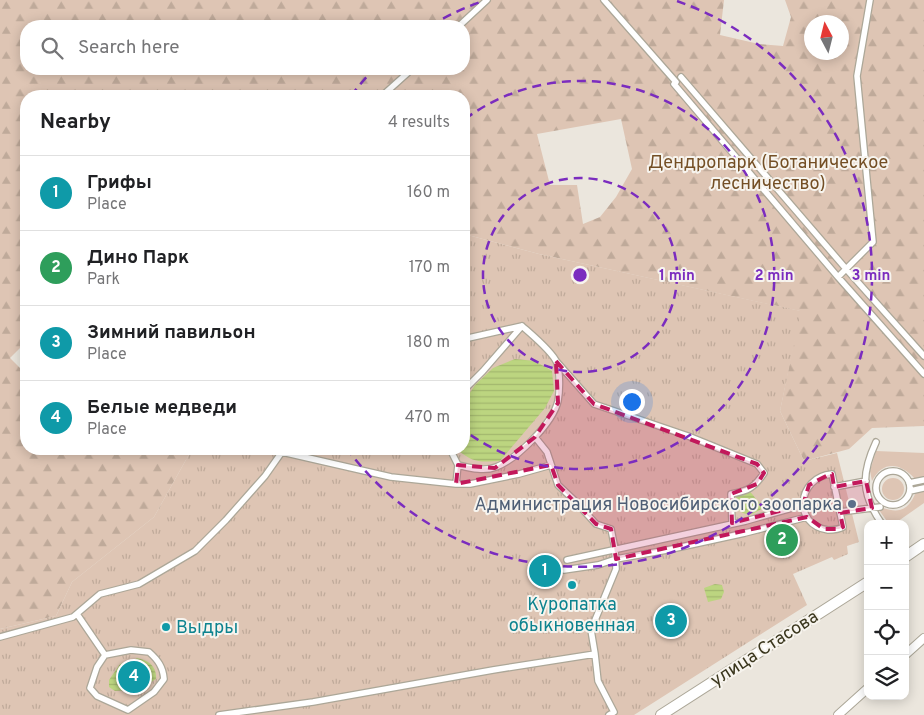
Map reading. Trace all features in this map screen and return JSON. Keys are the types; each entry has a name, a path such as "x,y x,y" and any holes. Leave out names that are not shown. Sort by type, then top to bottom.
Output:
{"street":[{"path":"465,20 487,0"},
{"path":"604,0 924,356"},
{"path":"838,277 873,242 856,76 870,0"},
{"path":"389,90 405,75"},
{"path":"677,81 838,277 924,374"},
{"path":"470,338 522,326"},
{"path":"522,326 594,404 688,436 757,464 764,473 757,484 744,491 731,494 732,523"},
{"path":"470,384 522,326"},
{"path":"458,466 477,470 495,468 524,449 550,418 558,403 559,390 556,361"},
{"path":"535,437 547,452 558,485 596,524 611,529 616,569 591,630 598,680 614,712 609,715"},
{"path":"876,442 867,461 866,481 867,493 872,508 880,520"},
{"path":"0,637 74,617 100,594 139,584 195,551 259,483 279,455"},
{"path":"303,455 391,477 456,484 470,484 490,480 551,465"},
{"path":"453,455 458,466 456,484"},
{"path":"892,471 903,474 909,483 910,491 903,502 892,505 883,501 877,492 878,481 886,473 892,471"},
{"path":"832,474 837,486 843,527 834,530 824,529 814,524 807,517 803,505 804,496 809,485 816,479 832,474"},
{"path":"909,483 924,480"},
{"path":"837,486 866,481"},
{"path":"910,491 924,488"},
{"path":"867,493 877,492"},
{"path":"567,560 803,505"},
{"path":"840,512 880,507"},
{"path":"564,570 598,565 616,559 745,533 807,517"},
{"path":"909,554 924,544"},
{"name":"улица Стасова","path":"661,715 864,585"},
{"path":"77,614 105,655"},
{"path":"909,651 924,638"},
{"path":"131,650 149,652 163,670 164,679 154,692 128,712 97,696 90,688 97,667 105,655 131,650"},
{"path":"219,715 313,702 595,654"},
{"path":"838,715 864,692"}],"highlighted area":[{"path":"556,361 594,404 757,464 764,473 757,484 731,494 732,523 803,505 809,485 832,474 834,487 866,481 872,508 840,513 843,527 839,529 824,529 807,517 616,559 611,529 596,524 558,485 551,465 456,484 458,465 495,468 535,437 558,403"}],"green space":[{"name":"Дендропарк (Ботаническое лесничество)","path":"0,0 724,0 720,35 759,44 783,46 791,17 785,0 924,0 924,426 872,428 849,449 804,461 780,411 800,311 539,254 470,236 470,90 20,90 20,348 10,358 20,368 20,455 189,455 154,517 72,582 56,616 0,629","holes":["621,119 632,169 616,197 600,217 583,224 577,185 550,185 537,134"]},
{"path":"470,236 539,254 801,311 780,411 804,461 837,453 859,542 847,546 848,554 834,560 832,557 793,574 807,605 634,715 0,715 0,629 56,616 72,582 154,517 189,455 470,455"},
{"path":"876,451 924,453 924,478 915,479 904,470 892,466 881,470 872,481 870,471"},
{"path":"893,478 901,481 904,489 901,497 893,500 885,497 882,489 885,481"},
{"path":"924,491 924,503 900,520 886,520 879,510 880,507 893,510 902,509 910,503 916,492"}],"shaded area":[{"path":"515,359 535,361 552,371 554,391 545,408 500,461 481,461 464,455 470,455 470,393 475,385 493,368"},
{"path":"749,491 760,503 764,499 770,499 774,504 754,513 745,514 733,506 737,495"},
{"path":"715,584 722,585 724,592 721,599 708,602 704,588"},
{"path":"137,658 151,664 156,674 156,679 148,684 142,693 133,694 128,690 115,691 109,687 109,680 120,664 131,662"}],"place":[{"name":"Администрация Новосибирского зоопарка","path":"852,504"},
{"name":"Дино Парк","path":"782,540"},
{"name":"Грифы","path":"545,571"},
{"name":"Куропатка обыкновенная","path":"572,585"},
{"name":"Зимний павильон","path":"671,621"},
{"name":"Выдры","path":"166,627"},
{"name":"Белые медведи","path":"134,677"}]}
